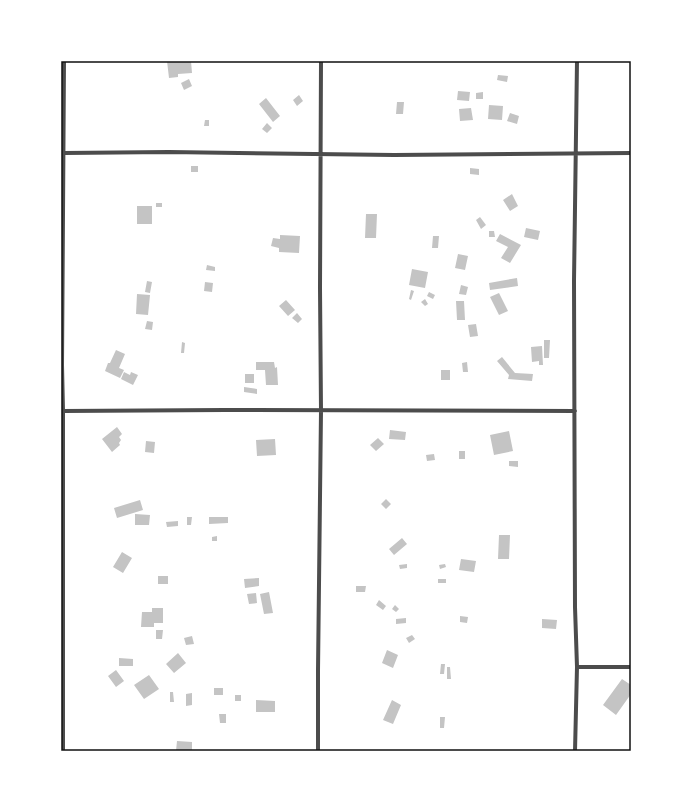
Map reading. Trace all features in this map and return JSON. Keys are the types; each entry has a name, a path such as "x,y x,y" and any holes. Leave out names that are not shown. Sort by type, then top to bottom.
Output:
{"street":[{"path":"63,751 62,357 64,61"},
{"path":"318,751 321,411 321,61"},
{"path":"575,751 578,667 575,607 574,281 577,61"},
{"path":"64,153 169,152 321,155 631,153"},
{"path":"63,411 575,411"},
{"path":"578,667 631,667"}],"building":[{"path":"167,61 191,61 192,73 178,74 178,77 169,78"},
{"path":"498,75 508,76 507,82 497,80"},
{"path":"189,79 192,86 184,90 181,83"},
{"path":"458,91 470,92 469,101 457,100"},
{"path":"483,92 483,99 476,99 476,93"},
{"path":"299,95 303,101 297,106 293,100"},
{"path":"266,98 280,116 273,122 259,104"},
{"path":"397,102 404,102 403,114 396,114"},
{"path":"489,105 503,106 502,120 488,119"},
{"path":"471,108 473,120 460,121 459,109"},
{"path":"510,113 519,116 517,124 507,121"},
{"path":"205,120 209,120 209,126 204,126"},
{"path":"267,123 272,128 267,133 262,129"},
{"path":"191,166 198,166 198,172 191,172"},
{"path":"470,168 479,169 479,175 470,174"},
{"path":"512,194 518,206 510,211 503,200"},
{"path":"156,203 162,203 162,207 156,207"},
{"path":"137,206 152,206 152,224 137,224"},
{"path":"366,214 377,214 376,238 365,238"},
{"path":"480,217 486,225 481,229 476,220"},
{"path":"526,228 540,231 538,240 524,237"},
{"path":"489,231 494,231 495,237 489,237"},
{"path":"500,234 521,245 510,263 501,258 508,247 496,241"},
{"path":"280,235 300,236 299,253 279,252 279,248 271,246 273,238 280,239"},
{"path":"433,236 439,236 438,248 432,248"},
{"path":"458,254 468,256 465,270 455,268"},
{"path":"207,265 215,267 215,271 206,270"},
{"path":"412,269 428,272 425,288 409,285"},
{"path":"517,278 518,286 490,290 489,283"},
{"path":"147,281 152,282 150,293 145,292"},
{"path":"205,282 213,283 212,292 204,291"},
{"path":"461,285 468,287 466,295 459,294"},
{"path":"411,290 414,291 411,300 409,299"},
{"path":"429,292 435,295 433,299 427,296"},
{"path":"499,293 508,311 499,315 490,297"},
{"path":"137,294 150,295 148,315 136,314"},
{"path":"425,299 428,304 425,306 421,302"},
{"path":"286,300 295,310 288,316 279,306"},
{"path":"456,301 464,301 465,320 457,320"},
{"path":"297,313 302,319 298,323 292,318"},
{"path":"147,321 153,322 152,330 145,329"},
{"path":"476,324 478,336 470,337 468,325"},
{"path":"544,340 550,340 549,358 544,358"},
{"path":"182,342 185,343 184,353 181,353"},
{"path":"542,346 543,365 539,365 539,361 532,362 531,347"},
{"path":"116,350 125,354 119,368 124,370 120,378 105,371"},
{"path":"502,357 515,373 533,374 532,381 508,379 509,375 497,361"},
{"path":"256,362 274,362 275,368 277,367 278,385 266,385 265,370 256,370"},
{"path":"467,362 468,372 463,372 462,363"},
{"path":"441,370 450,370 450,380 441,380"},
{"path":"124,372 130,375 131,372 138,375 133,385 121,379"},
{"path":"245,374 254,374 254,383 245,383"},
{"path":"244,387 257,389 257,394 244,392"},
{"path":"117,427 122,434 119,437 121,440 119,443 120,445 112,452 102,439"},
{"path":"390,430 406,432 405,440 389,439"},
{"path":"509,431 513,451 494,455 490,435"},
{"path":"378,438 384,444 376,451 370,445"},
{"path":"275,439 276,455 257,456 256,440"},
{"path":"146,441 155,442 154,453 145,452"},
{"path":"459,451 465,451 465,459 459,459"},
{"path":"434,454 435,460 427,461 426,455"},
{"path":"509,461 518,461 518,467 509,466"},
{"path":"386,499 391,504 386,509 381,504"},
{"path":"140,500 143,510 117,518 114,508"},
{"path":"135,514 150,515 149,525 135,525"},
{"path":"187,517 192,517 191,525 187,525"},
{"path":"209,517 228,517 228,523 209,524"},
{"path":"178,521 178,526 167,527 166,522"},
{"path":"499,535 510,535 509,559 498,559"},
{"path":"217,536 217,541 212,541 212,537"},
{"path":"402,538 407,544 394,555 389,549"},
{"path":"122,552 132,558 123,573 113,567"},
{"path":"461,559 476,561 474,572 459,570"},
{"path":"407,564 407,568 400,569 399,565"},
{"path":"445,564 446,567 440,569 439,565"},
{"path":"158,576 168,576 168,584 158,584"},
{"path":"259,578 259,586 245,588 244,579"},
{"path":"438,579 446,579 446,583 438,583"},
{"path":"356,586 366,586 365,592 356,592"},
{"path":"269,592 273,613 264,614 260,594"},
{"path":"256,593 257,603 249,604 247,594"},
{"path":"379,600 386,606 383,610 376,605"},
{"path":"395,605 399,609 396,612 392,609"},
{"path":"152,608 163,608 163,623 154,623 154,627 141,627 142,612 152,612"},
{"path":"460,616 468,617 467,623 460,622"},
{"path":"406,618 406,623 396,624 396,619"},
{"path":"542,619 557,620 556,629 542,628"},
{"path":"156,630 163,630 162,639 156,639"},
{"path":"412,635 415,639 409,643 406,638"},
{"path":"192,636 194,644 186,645 184,638"},
{"path":"387,650 398,655 393,668 382,663"},
{"path":"178,653 186,663 174,673 166,664"},
{"path":"119,658 133,659 133,666 119,666"},
{"path":"441,664 445,664 444,674 440,674"},
{"path":"447,667 450,667 451,679 447,679"},
{"path":"116,670 124,681 116,687 108,676"},
{"path":"149,675 159,689 144,699 134,685"},
{"path":"622,679 631,685 631,694 616,715 603,705"},
{"path":"214,688 223,688 223,695 214,695"},
{"path":"170,692 173,692 174,702 170,702"},
{"path":"192,693 192,705 186,706 186,694"},
{"path":"235,695 241,695 241,701 235,701"},
{"path":"256,700 275,701 275,712 256,712"},
{"path":"392,700 401,705 393,724 383,720"},
{"path":"219,714 226,714 226,723 220,723"},
{"path":"440,717 445,717 444,728 440,728"},
{"path":"177,741 192,742 192,751 176,751"}]}
